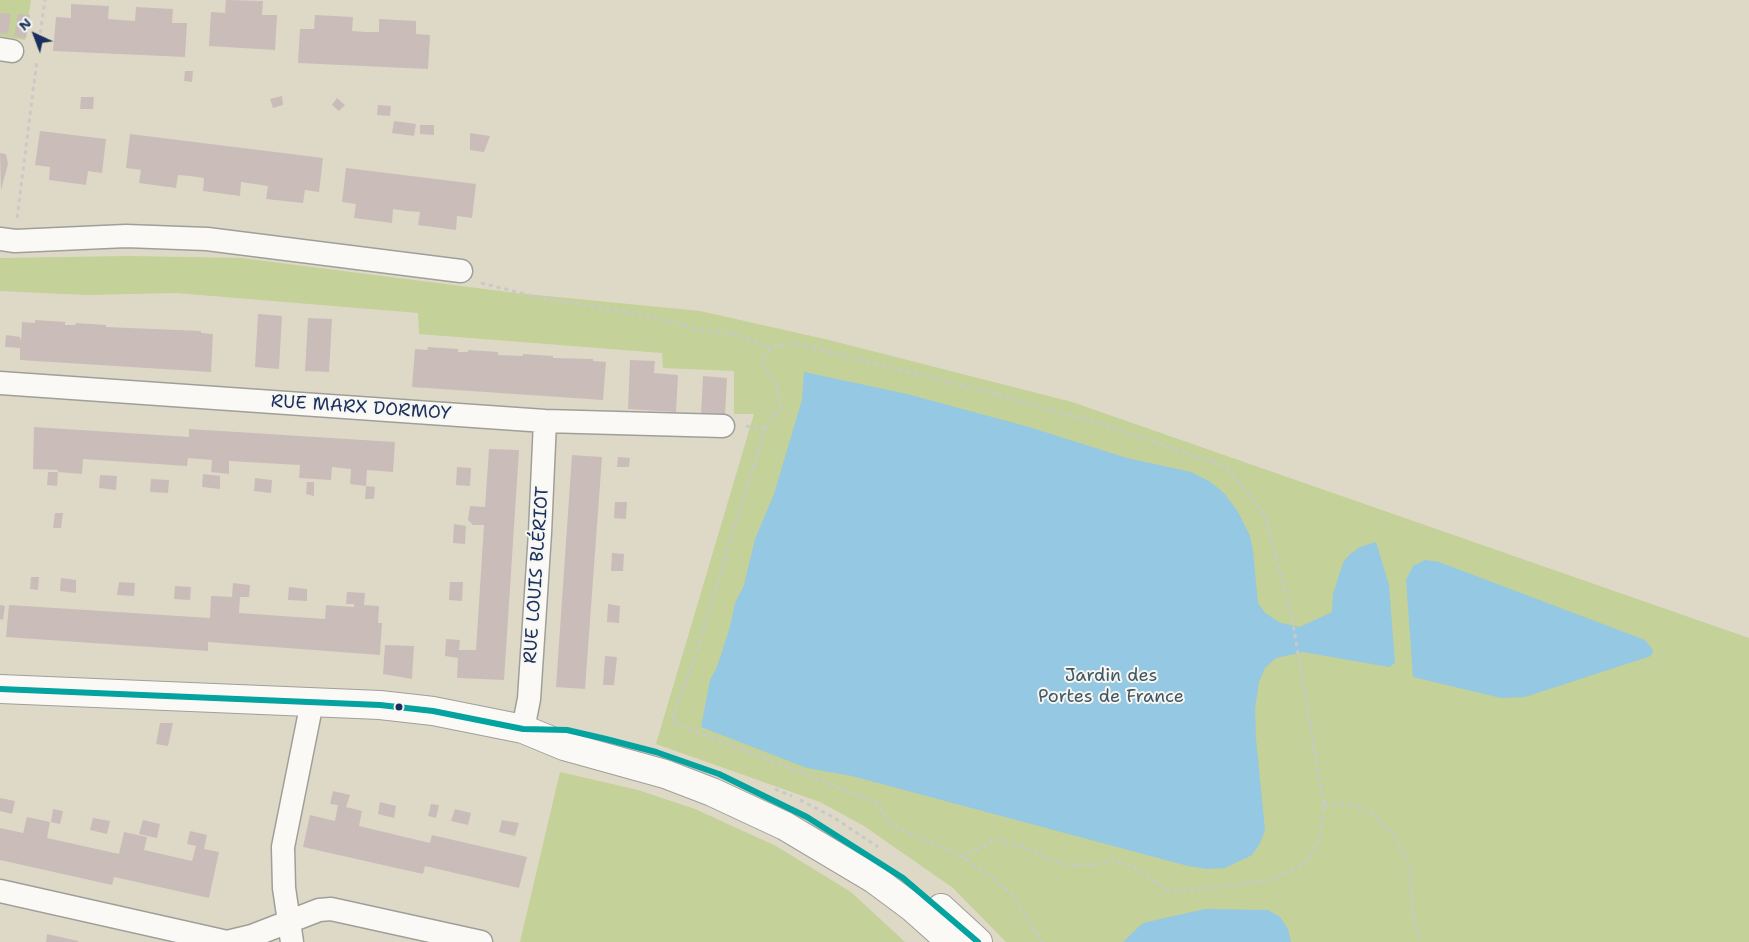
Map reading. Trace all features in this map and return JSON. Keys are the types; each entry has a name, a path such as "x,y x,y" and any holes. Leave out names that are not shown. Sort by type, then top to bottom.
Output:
{"main road":[{"path":"0,689 405,707 524,729 567,730 606,739 656,752 740,783 807,817 878,861 926,896 978,942"},
{"path":"524,729 564,746 672,777 712,792 786,826 874,878 913,908 952,942"}],"street":[{"path":"7,240 126,236 207,239 461,271"},
{"name":"RUE MARX DORMOY","path":"0,383 545,420 723,426"},
{"name":"RUE LOUIS BLÉRIOT","path":"524,729 529,699 545,420"},
{"path":"291,931 284,888 283,847 312,702"},
{"path":"0,891 227,942 252,936 291,931 319,910 342,910 481,942"}],"path":[{"path":"7,240 21,179 45,0"},
{"path":"461,271 474,282 537,297 626,312 684,324 694,329 738,335 770,348 793,343 992,393 1104,425 1227,467 1265,515 1292,618 1324,806 1320,840 1308,860 1290,872 1270,880 1191,890 1168,890 1134,867 1111,859 1096,865 1068,865 1048,859 1025,847 996,839 963,857"},
{"path":"770,348 762,364 777,386 780,408 765,429 697,650 672,722 876,802 890,824 963,857 1011,893 1042,942"},
{"path":"723,426 743,425 765,429"},
{"path":"1324,806 1348,804 1370,812 1395,837 1410,868 1413,912 1419,942"}],"green space":[{"path":"0,0 31,0 25,40 0,36"},
{"name":"Jardin des Portes de France","path":"129,256 241,258 516,293 700,311 829,340 1072,402 1749,638 1749,942 1006,942 953,888 864,826 820,802 656,744 754,414 734,414 734,371 663,368 662,353 419,334 418,313 176,293 86,295 0,291 0,258"},
{"path":"560,772 638,790 695,809 776,846 851,892 905,942 520,942"}],"water":[{"path":"804,372 907,394 1029,427 1127,458 1191,472 1209,481 1224,493 1238,512 1250,536 1258,603 1265,613 1281,623 1300,627 1332,612 1333,594 1343,563 1349,555 1360,547 1376,542 1389,585 1395,663 1389,667 1303,652 1276,658 1265,668 1259,682 1255,709 1265,830 1260,843 1252,855 1225,868 1207,869 1188,866 852,776 807,768 701,727 710,680 717,667 730,627 735,603 744,585 755,539 774,494 802,400"},
{"path":"1425,560 1439,562 1645,640 1653,650 1651,656 1525,697 1501,698 1413,677 1406,580 1413,566"},
{"path":"1205,909 1268,910 1280,917 1288,929 1291,942 1123,942 1143,923"}],"building":[{"path":"226,0 263,1 262,15 277,15 275,50 209,46 211,12 225,13"},
{"path":"71,4 109,6 108,19 135,21 136,7 173,9 172,23 187,23 185,57 53,51 56,17 71,18"},
{"path":"0,13 11,14 8,34 0,33"},
{"path":"18,14 30,15 26,38 14,36"},
{"path":"315,15 353,17 352,31 366,32 379,32 379,19 416,21 416,34 430,35 428,69 298,63 300,29 314,29"},
{"path":"185,71 193,71 192,82 184,81"},
{"path":"282,96 283,105 273,108 270,99"},
{"path":"81,97 94,97 93,109 80,109"},
{"path":"337,98 345,105 339,111 332,105"},
{"path":"378,105 391,106 390,116 377,115"},
{"path":"394,121 416,124 414,136 392,133"},
{"path":"420,125 434,125 434,135 420,134"},
{"path":"40,131 106,139 102,173 88,171 86,185 49,180 50,167 35,165"},
{"path":"470,133 490,136 484,152 470,150"},
{"path":"130,134 323,158 319,192 305,190 303,203 266,199 268,186 241,182 240,196 203,191 204,178 190,176 178,175 176,188 139,183 141,170 126,168"},
{"path":"0,153 6,154 8,164 1,190"},
{"path":"346,168 476,184 472,218 457,216 456,230 418,225 420,212 393,209 392,223 354,218 356,204 342,202"},
{"path":"258,314 282,316 279,369 255,367"},
{"path":"308,318 332,319 329,372 305,371"},
{"path":"35,320 65,322 65,325 75,325 76,323 106,325 106,327 201,331 201,333 213,334 211,372 20,360 20,348 5,347 6,335 20,337 21,342 22,322 35,323"},
{"path":"428,347 458,349 458,352 468,352 468,350 498,352 498,355 523,356 523,354 553,356 553,358 593,359 593,361 606,362 603,400 412,387 415,349 427,350"},
{"path":"630,360 655,361 654,373 678,375 676,412 628,409"},
{"path":"703,376 727,378 725,415 701,414"},
{"path":"34,427 189,437 189,429 395,442 393,472 367,470 366,486 350,484 351,469 332,467 331,480 299,478 300,465 229,461 229,474 211,472 212,460 188,458 187,466 83,459 82,474 58,472 58,470 33,469"},
{"path":"489,449 519,450 504,680 457,678 458,658 445,656 446,639 460,640 459,650 476,650 484,525 473,525 468,520 470,506 485,507"},
{"path":"572,455 602,457 585,689 556,687"},
{"path":"618,457 630,458 629,467 617,467"},
{"path":"457,467 471,468 470,486 456,485"},
{"path":"48,472 58,472 57,486 47,485"},
{"path":"203,474 220,476 220,489 202,487"},
{"path":"100,475 117,476 116,490 99,488"},
{"path":"255,478 272,480 271,493 254,491"},
{"path":"151,479 169,480 168,493 150,492"},
{"path":"307,482 314,482 314,496 306,494"},
{"path":"366,486 375,487 374,499 365,499"},
{"path":"615,502 627,502 626,519 614,518"},
{"path":"55,513 63,513 61,528 53,528"},
{"path":"454,524 466,526 465,544 453,543"},
{"path":"612,553 624,554 623,571 611,571"},
{"path":"31,577 39,577 38,590 30,589"},
{"path":"61,578 76,580 76,593 60,591"},
{"path":"119,582 135,583 134,596 117,595"},
{"path":"450,582 463,582 462,601 449,600"},
{"path":"233,583 250,585 249,597 240,597 239,613 325,619 326,605 354,607 354,604 346,604 347,592 365,593 364,605 379,606 378,623 382,623 380,655 208,642 208,651 6,637 9,605 210,618 211,596 232,597"},
{"path":"175,586 191,587 190,600 174,599"},
{"path":"289,587 307,589 307,601 288,600"},
{"path":"608,604 620,606 619,623 607,622"},
{"path":"0,605 5,606 3,620 0,619"},
{"path":"385,645 414,646 412,679 383,674"},
{"path":"605,656 617,657 614,685 603,685"},
{"path":"160,723 173,723 168,746 156,744"},
{"path":"333,791 350,795 346,807 362,811 359,826 430,843 432,835 527,857 519,888 425,866 423,874 303,847 310,815 335,821 338,805 330,804"},
{"path":"0,798 15,801 12,814 0,811"},
{"path":"380,802 396,806 394,818 378,814"},
{"path":"431,804 439,805 436,818 428,816"},
{"path":"53,809 63,811 60,824 51,822"},
{"path":"455,809 471,813 468,825 451,821"},
{"path":"27,817 50,822 47,838 119,854 124,832 147,837 144,850 192,861 196,846 187,844 190,831 207,835 204,849 219,852 209,898 114,877 112,885 0,860 0,828 23,833"},
{"path":"93,818 110,821 107,834 90,830"},
{"path":"143,820 160,824 157,838 139,834"},
{"path":"502,820 519,823 515,836 499,832"},
{"path":"47,934 78,941 78,942 46,942"}],"transit line":[{"path":"0,689 380,705 433,711 523,729 567,730 606,739 656,752 719,774 807,817 903,878 978,942"}]}
